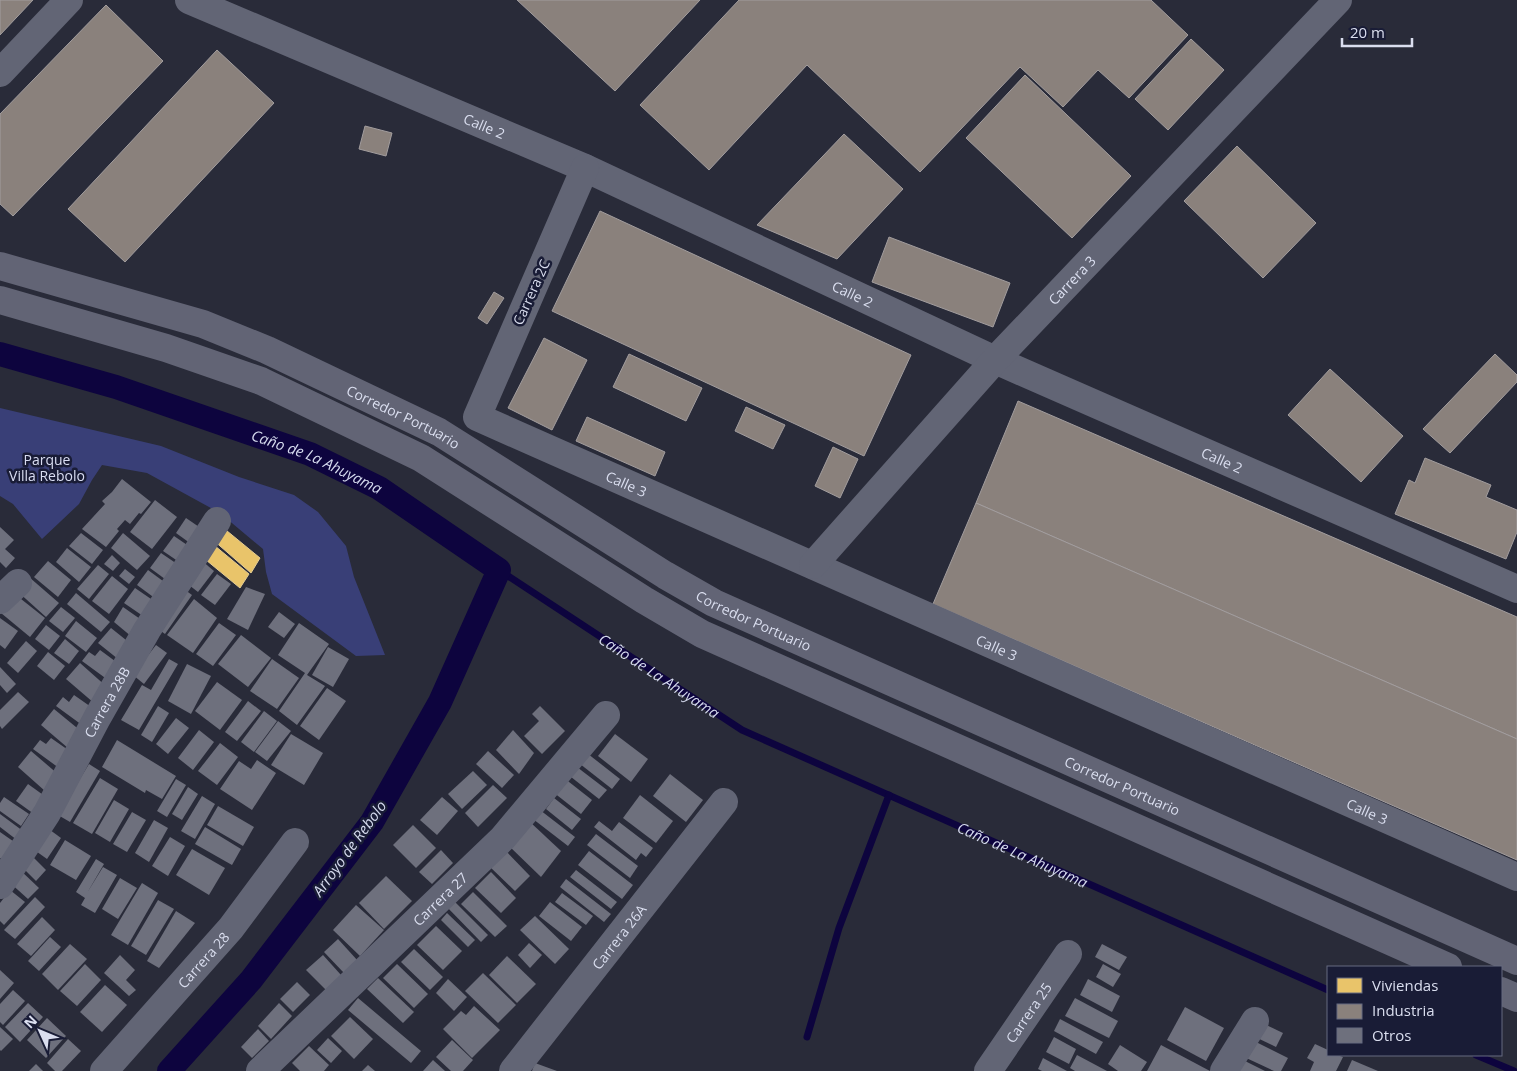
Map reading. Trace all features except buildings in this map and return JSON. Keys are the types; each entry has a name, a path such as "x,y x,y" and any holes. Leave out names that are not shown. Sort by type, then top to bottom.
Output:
{"main road":[{"name":"Corredor Portuario","path":"0,266 203,324 276,354 439,432 665,575 714,603 1517,961"},
{"name":"Corredor Portuario","path":"0,300 166,348 261,381 421,458 644,600 702,634 1446,966"},
{"path":"434,466 452,440"},
{"path":"1502,991 1517,998"}],"street":[{"path":"0,73 69,0"},
{"name":"Calle 2","path":"189,0 585,168 995,360 1517,589"},
{"name":"Carrera 3","path":"813,565 995,360 1338,0"},
{"name":"Carrera 2C","path":"477,417 585,168"},
{"name":"Calle 3","path":"477,417 1517,877"},
{"name":"Carrera 28B","path":"0,885 47,813 97,718 143,638 217,521"},
{"name":"Carrera 27","path":"260,1071 503,838 606,715"},
{"name":"Carrera 26A","path":"513,1071 724,802"},
{"name":"Carrera 28","path":"104,1071 231,928 295,842"},
{"name":"Carrera 25","path":"988,1071 1068,954"},
{"path":"1224,1071 1255,1021"}],"green space":[{"name":"Parque Villa Rebolo","path":"0,408 161,446 239,477 294,495 318,512 346,546 354,577 385,655 356,656 272,594 266,572 263,549 220,513 147,473 102,465 79,504 42,539 13,504 0,496"}],"waterway":[{"name":"Arroyo de Rebolo","path":"0,354 116,387 310,454 379,488 499,570 440,702 372,822 251,980 169,1071"},
{"name":"Caño de La Ahuyama","path":"499,570 742,730 1327,990"},
{"path":"807,1037 839,928 889,795"},
{"name":"Caño de La Ahuyama","path":"1478,1056 1514,1071"}]}
